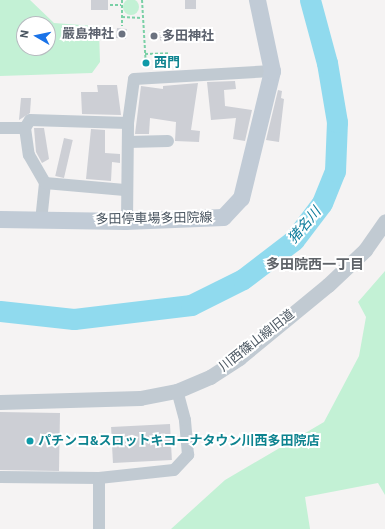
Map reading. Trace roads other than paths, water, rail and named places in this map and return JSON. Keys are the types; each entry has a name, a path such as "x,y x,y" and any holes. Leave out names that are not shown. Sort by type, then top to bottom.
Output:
{"main road":[{"name":"多田停車場多田院線","path":"0,218 41,221 218,219 237,204 272,71 257,0"}],"street":[{"path":"127,221 126,190 128,123 134,79 272,71"},
{"path":"41,221 45,183 29,155 25,128 30,120 128,123"},
{"path":"0,128 25,128"},
{"path":"128,142 168,141"},
{"path":"45,183 126,190"},
{"name":"川西篠山線旧道","path":"0,402 140,398 177,391 210,377 239,358 338,275 365,250 385,221"},
{"path":"0,478 99,478 174,470 188,455 185,420 177,391"},
{"path":"99,478 99,529"}],"waterway":[{"name":"猪名川","path":"0,311 74,319 191,305 243,279 294,240 322,203 335,171 337,122 327,63 310,0"}],"place":[{"name":"嚴島神社","path":"122,34"},
{"name":"多田神社","path":"154,36"},
{"name":"西門","path":"146,63"},
{"name":"パチンコ&スロットキコーナタウン川西多田院店","path":"30,441"}],"district":[{"name":"多田院西一丁目","path":"315,264"}]}
